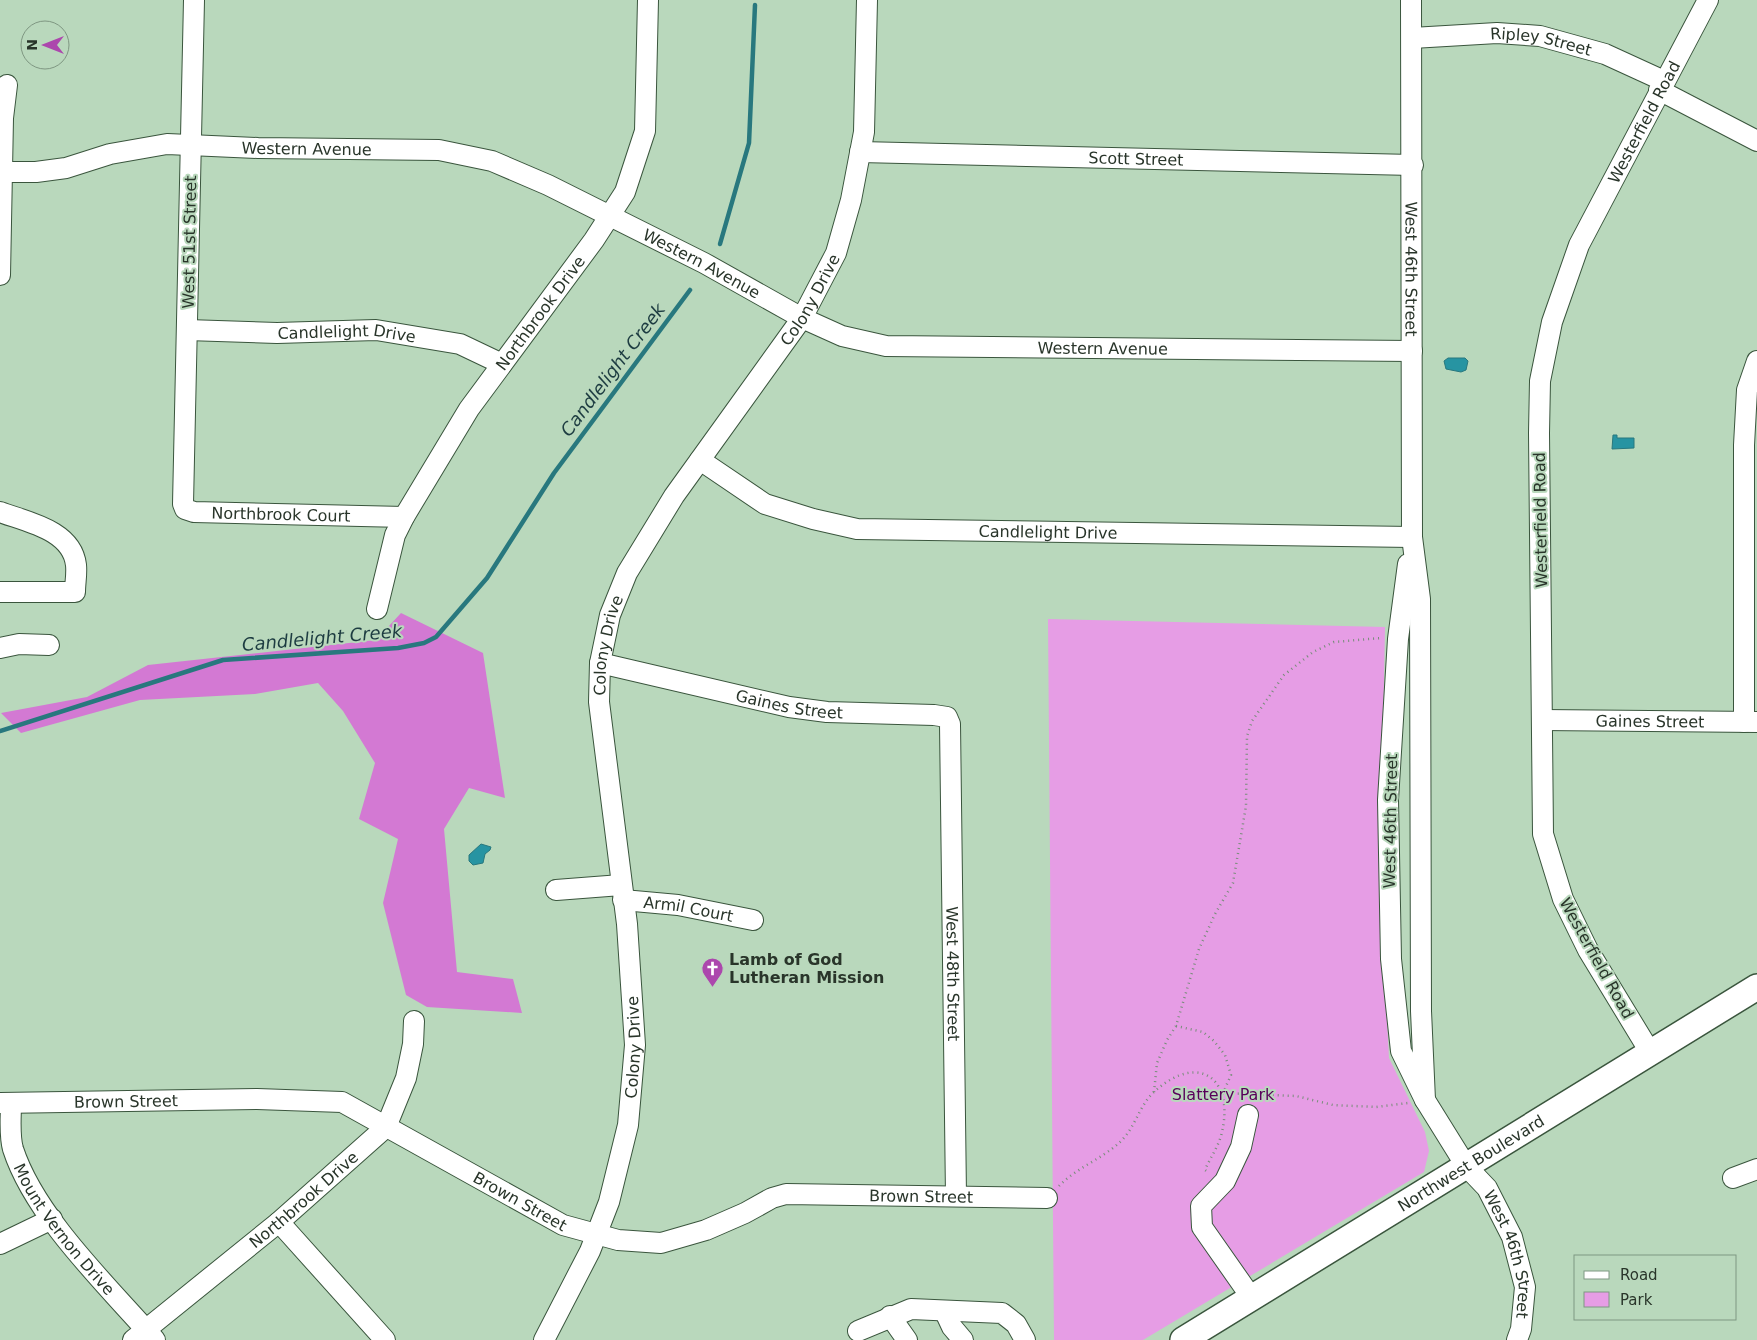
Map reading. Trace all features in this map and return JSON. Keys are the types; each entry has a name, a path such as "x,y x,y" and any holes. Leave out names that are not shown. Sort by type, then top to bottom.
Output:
{"main road":[{"name":"Northwest Boulevard","path":"1183,1340 1757,986"}],"street":[{"name":"West 51st Street","path":"184,483 194,0"},
{"name":"Northbrook Drive","path":"377,609 394,535 404,517 469,409 610,216 625,192 645,131 648,0"},
{"name":"Colony Drive","path":"544,1340 590,1251 609,1202 628,1125 635,1045 622,892 599,702 600,663 610,615 627,573 674,496 802,318 836,252 851,200 864,132 867,0"},
{"name":"West 46th Street","path":"1411,0 1413,165 1412,537 1420,599 1421,1011 1426,1100"},
{"name":"Westerfield Road","path":"1650,1052 1588,950 1563,899 1543,834 1540,381 1552,322 1579,244 1708,0"},
{"name":"Ripley Street","path":"1412,38 1497,33 1540,36 1605,54 1757,141"},
{"path":"0,275 1,172 3,118 7,85"},
{"name":"Western Avenue","path":"1,172 36,172 66,168 110,154 167,144 439,150 492,161 548,185 704,263 802,318 842,336 886,346 1412,351"},
{"name":"Scott Street","path":"860,152 1413,165"},
{"name":"Candlelight Drive","path":"187,330 277,333 376,330 460,344 502,364"},
{"path":"1750,722 1744,445 1747,390 1757,361"},
{"name":"Candlelight Drive","path":"700,460 765,504 813,519 858,529 1412,537"},
{"name":"Northbrook Court","path":"184,483 185,509 194,512 404,517"},
{"path":"0,512 57,533 69,547 76,563 75,592 0,592"},
{"name":"West 46th Street","path":"1412,537 1398,639 1388,800 1391,959 1401,1051 1426,1100 1466,1166 1487,1188 1512,1237 1525,1288 1521,1329 1517,1340"},
{"path":"0,648 19,644 49,645"},
{"name":"Gaines Street","path":"600,663 790,706 827,712 947,717 950,724 950,752"},
{"name":"Gaines Street","path":"1542,720 1750,722"},
{"name":"West 48th Street","path":"950,752 956,1196"},
{"name":"Armil Court","path":"556,890 622,892 753,920"},
{"name":"Northbrook Drive","path":"145,1336 279,1222 386,1127 406,1078 413,1044 414,1021"},
{"name":"Brown Street","path":"5,1103 258,1099 342,1102 563,1225 618,1240 660,1244 706,1230 745,1213 772,1198 786,1194 1047,1198"},
{"name":"Mount Vernon Drive","path":"5,1103 12,1146 24,1175 59,1230 145,1336"},
{"path":"1248,1115 1241,1147 1225,1181 1201,1206 1202,1227 1251,1297"},
{"path":"1733,1178 1757,1169"},
{"path":"0,1244 52,1219"},
{"path":"279,1222 385,1340"},
{"path":"858,1331 890,1316 911,1309 944,1312 1002,1313 1016,1324 1025,1340"},
{"path":"944,1312 952,1327 963,1340"},
{"path":"890,1316 907,1340"}],"path":[{"path":"1154,1092 1157,1063 1167,1040 1176,1026 1199,949 1215,914 1233,883 1246,806 1246,736 1252,721 1284,675 1313,652 1334,642 1376,638 1398,639"},
{"path":"1176,1026 1203,1032 1214,1041 1225,1055 1231,1075 1223,1093 1221,1135 1215,1153 1206,1166"},
{"path":"1047,1198 1066,1179 1089,1166 1121,1141 1154,1092 1168,1082 1191,1072 1208,1075 1218,1084 1223,1093"},
{"path":"1223,1093 1296,1096 1333,1106 1376,1107 1426,1100"}],"green space":[{"name":"Slattery Park","path":"1048,619 1385,627 1380,889 1389,1058 1425,1132 1429,1151 1424,1172 1143,1340 1054,1340"}],"shaded area":[{"path":"401,613 483,653 505,798 469,788 444,829 457,972 513,979 522,1013 427,1007 406,995 383,903 398,839 359,819 375,763 343,711 318,683 255,694 140,700 21,733 1,713 87,697 148,665 376,640"}],"water":[{"path":"1448,358 1465,358 1468,361 1466,370 1461,372 1446,369 1444,361"},
{"path":"1613,435 1617,435 1617,438 1634,438 1634,448 1612,449"},
{"path":"481,844 491,847 490,850 485,854 483,863 473,865 469,861 469,855"}],"waterway":[{"name":"Candlelight Creek","path":"720,244 749,143 755,5"},
{"name":"Candlelight Creek","path":"0,731 223,660 398,648 424,643 436,637 487,578 554,473 690,290"}],"place":[{"name":"Lamb of God Lutheran Mission","path":"713,987"}]}
